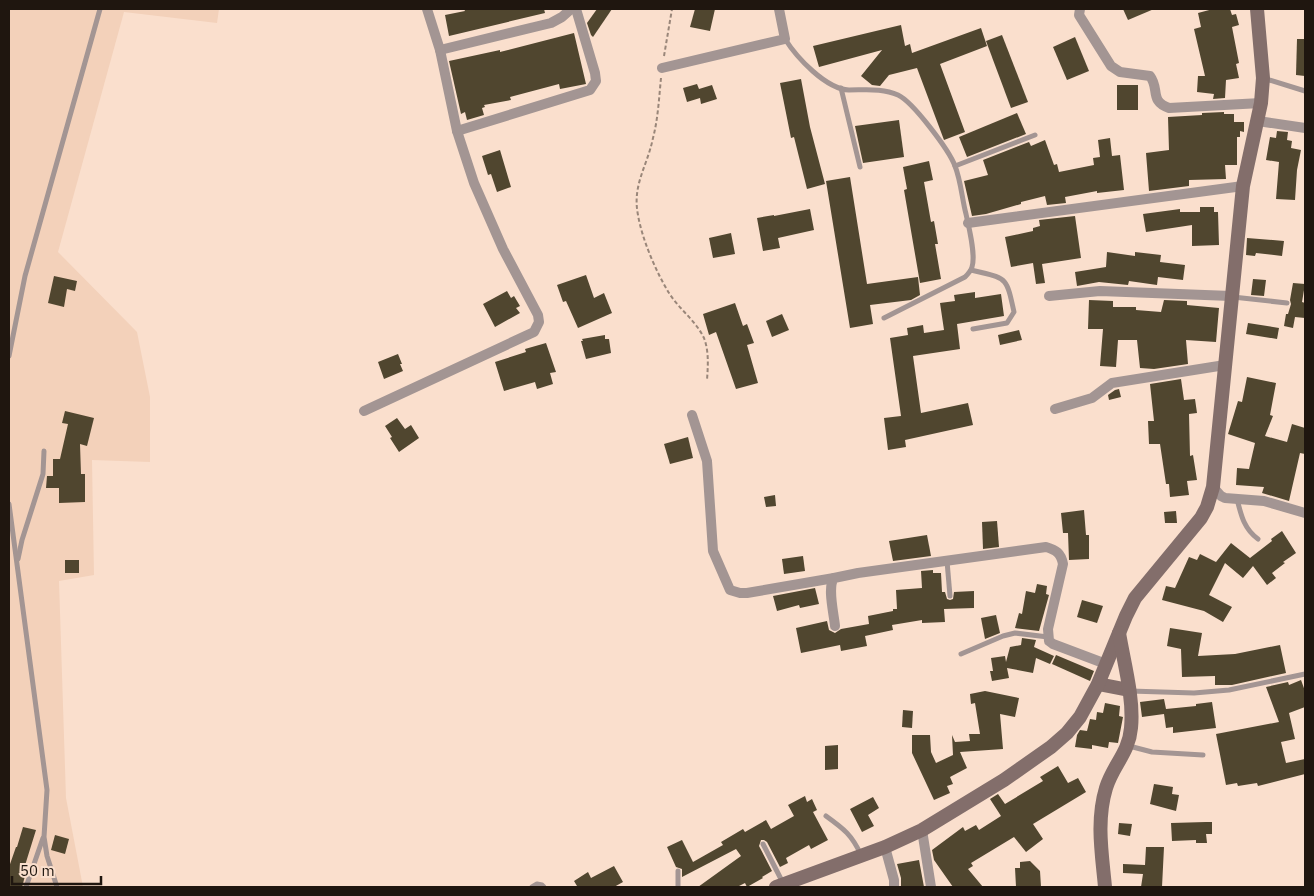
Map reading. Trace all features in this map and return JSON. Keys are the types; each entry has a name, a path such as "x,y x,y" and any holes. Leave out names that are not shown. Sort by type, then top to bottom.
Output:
{"street":[{"path":"364,411 534,332 539,322 538,315 503,249 474,183 457,131 440,50 426,9"},
{"path":"440,50 551,23 571,9"},
{"path":"457,131 590,90 596,80 595,73 576,9"},
{"path":"662,68 785,39 780,9"},
{"path":"1080,9 1079,15 1111,66 1120,72 1150,76 1154,84 1158,103 1168,108 1261,103"},
{"path":"780,886 922,830 1004,780 1051,747 1067,733 1080,717 1098,684 1135,598 1201,518 1207,507 1213,487 1243,186 1261,103 1263,78 1257,9"},
{"path":"1258,121 1305,128"},
{"path":"968,223 1243,186"},
{"path":"1049,296 1100,291 1231,296"},
{"path":"1055,409 1092,398 1112,383 1225,365"},
{"path":"692,415 706,461 713,551 730,590 747,593 858,573 1046,547 1054,549 1062,558 1063,564 1048,637 1053,644 1106,664"},
{"path":"1213,487 1221,496 1264,501 1305,513"},
{"path":"834,578 831,588 835,626"},
{"path":"1105,887 1100,827 1101,809 1112,772 1128,746 1132,727 1129,690 1119,632"},
{"path":"1098,684 1129,690"},
{"path":"922,830 931,887"},
{"path":"885,846 894,880 894,887"}],"lane":[{"path":"9,356 25,276 100,9"},
{"path":"785,39 794,53 832,85 841,88 884,91 898,94 907,100 945,149 955,166 968,223 973,265 971,270 965,276 884,318"},
{"path":"1263,78 1305,91"},
{"path":"841,88 860,167"},
{"path":"955,166 1035,135"},
{"path":"971,270 1003,280 1008,286 1014,312 1007,323 973,329"},
{"path":"1231,296 1287,303"},
{"path":"17,565 22,540 42,474 44,451"},
{"path":"1237,499 1246,527 1258,539"},
{"path":"9,504 47,790 44,837 47,856 57,887"},
{"path":"947,560 950,596"},
{"path":"961,654 1003,636 1015,633 1048,637"},
{"path":"1129,690 1194,693 1229,690 1305,674"},
{"path":"1128,746 1152,752 1203,755"},
{"path":"826,816 848,832 855,841 861,855"},
{"path":"26,887 44,837"},
{"path":"763,844 780,886"},
{"path":"678,871 678,887"},
{"path":"532,887 537,884 544,887"}],"path":[{"path":"672,9 662,68 654,137 639,178 635,200 638,217 656,269 670,294 699,329 704,340 708,363 707,380"}],"shaded area":[{"path":"9,9 219,9 217,23 124,12 58,252 137,332 150,397 150,462 92,460 94,575 59,581 66,798 83,887 9,887"}],"building":[{"path":"464,9 544,9 545,13 449,36 445,15 465,11"},
{"path":"597,9 612,9 593,37 587,23"},
{"path":"695,9 715,9 710,31 690,27"},
{"path":"1123,9 1154,9 1128,20"},
{"path":"1213,9 1230,9 1232,15 1236,14 1239,25 1232,27 1239,63 1236,64 1239,78 1226,80 1225,98 1213,99 1214,94 1197,92 1198,76 1205,76 1194,29 1201,27 1198,13"},
{"path":"901,25 905,46 910,44 912,53 981,28 987,46 940,64 965,132 944,140 917,68 889,75 880,86 872,85 861,76 882,50 819,67 813,46"},
{"path":"574,33 586,84 560,89 559,84 510,97 511,100 484,105 485,107 482,108 484,115 467,120 465,112 461,114 449,61 500,50 500,52"},
{"path":"1002,35 1028,102 1011,108 986,41"},
{"path":"1075,37 1089,71 1067,80 1053,47"},
{"path":"1297,39 1305,39 1305,76 1296,75"},
{"path":"801,79 810,127 825,184 807,189 794,137 791,138 780,83"},
{"path":"697,84 699,89 712,85 717,99 701,104 700,98 687,102 683,88"},
{"path":"1117,85 1138,85 1138,110 1117,110"},
{"path":"1224,112 1224,114 1234,114 1234,122 1244,122 1244,132 1240,131 1240,137 1237,137 1237,165 1225,165 1226,179 1189,180 1189,186 1149,191 1146,153 1169,150 1168,117"},
{"path":"1017,113 1026,134 967,157 959,137"},
{"path":"899,120 904,157 863,163 855,126"},
{"path":"1277,131 1288,132 1287,140 1292,141 1291,148 1301,150 1297,170 1295,200 1276,199 1279,162 1266,160 1270,137 1276,138"},
{"path":"1110,138 1112,156 1120,155 1124,190 1097,193 1097,191 1065,197 1066,203 1047,205 1045,196 986,214 972,216 964,181 988,175 983,160 1029,142 1031,146 1045,140 1054,165 1057,164 1059,172 1094,165 1093,158 1100,157 1098,140"},
{"path":"500,150 511,187 497,192 491,174 488,175 482,156"},
{"path":"929,161 933,180 924,182 931,222 934,221 938,244 935,244 941,279 920,283 904,190 907,189 903,167"},
{"path":"850,177 867,284 918,277 920,295 911,300 870,305 873,324 850,328 826,181"},
{"path":"1200,207 1214,207 1214,212 1218,212 1219,245 1192,246 1192,225 1146,232 1143,214 1180,209 1180,212 1200,212"},
{"path":"810,209 814,230 778,238 780,248 763,251 757,218"},
{"path":"1075,216 1081,258 1042,264 1045,283 1036,284 1033,263 1011,267 1005,237 1033,231 1033,228 1040,226 1039,220"},
{"path":"731,233 735,254 713,258 709,238"},
{"path":"1247,238 1284,241 1282,256 1256,253 1255,256 1246,255"},
{"path":"1107,252 1135,256 1135,252 1161,255 1160,262 1185,265 1183,280 1158,277 1157,285 1129,281 1128,285 1099,282 1077,286 1075,272 1106,267"},
{"path":"586,275 594,298 604,293 612,313 578,328 566,301 563,302 557,285"},
{"path":"54,276 77,281 75,291 67,289 64,307 48,303"},
{"path":"1253,279 1266,280 1264,296 1251,295"},
{"path":"1293,283 1305,284 1302,302 1305,303 1305,318 1295,317 1293,328 1284,326 1286,314 1288,314 1291,304"},
{"path":"507,291 511,298 514,296 520,306 516,308 520,313 495,327 483,304"},
{"path":"975,292 975,298 1001,294 1004,316 957,324 960,349 913,356 921,413 968,403 973,425 905,440 906,447 888,450 884,418 901,416 890,338 908,335 907,328 923,325 924,333 944,330 940,303 955,301 954,295"},
{"path":"1089,300 1113,301 1113,307 1136,307 1136,310 1161,312 1164,300 1187,301 1187,305 1219,308 1216,342 1186,340 1188,364 1154,369 1140,368 1137,340 1118,340 1116,367 1100,366 1103,329 1088,329"},
{"path":"735,303 743,326 747,324 754,343 747,345 758,383 736,389 716,332 709,335 703,314"},
{"path":"782,314 789,330 772,337 766,321"},
{"path":"1248,323 1279,328 1277,339 1246,334"},
{"path":"1019,330 1022,340 1000,345 998,335"},
{"path":"605,335 605,339 609,339 611,353 586,359 582,339"},
{"path":"546,343 556,372 550,373 553,384 537,389 535,382 504,391 495,362 526,352 525,349"},
{"path":"398,354 403,371 384,379 378,362"},
{"path":"1247,377 1276,383 1270,415 1273,416 1265,436 1287,442 1292,424 1305,428 1305,454 1300,453 1289,501 1262,493 1264,487 1236,485 1237,468 1249,469 1255,443 1228,434 1238,401 1242,402"},
{"path":"1181,379 1184,400 1195,399 1197,413 1189,414 1190,456 1193,455 1197,480 1187,481 1189,495 1170,497 1169,484 1166,484 1160,444 1149,444 1148,421 1154,421 1150,384"},
{"path":"1119,389 1121,397 1109,400 1108,395"},
{"path":"65,411 94,418 87,446 80,444 81,474 85,474 85,502 59,503 59,488 46,488 47,476 53,476 53,459 60,459 68,424 62,423"},
{"path":"397,418 405,429 411,425 419,438 399,452 385,426"},
{"path":"688,437 693,458 670,464 664,444"},
{"path":"775,495 776,506 766,507 764,497"},
{"path":"1084,510 1086,535 1089,535 1089,559 1069,560 1068,533 1063,533 1061,513"},
{"path":"1176,511 1177,523 1165,523 1164,512"},
{"path":"997,521 999,547 983,549 982,522"},
{"path":"1282,531 1296,553 1272,573 1276,578 1267,585 1253,566 1243,578 1225,563 1209,595 1232,607 1223,622 1204,611 1162,600 1166,586 1175,588 1189,557 1197,560 1200,554 1216,562 1231,543 1250,558"},
{"path":"927,535 931,556 893,561 889,541"},
{"path":"803,556 805,571 784,574 782,559"},
{"path":"65,560 79,560 79,573 65,573"},
{"path":"933,570 933,573 941,573 942,592 945,592 947,599 953,599 954,592 974,591 974,608 944,609 945,622 922,623 922,620 892,625 893,630 865,636 867,646 841,651 840,645 801,653 796,628 827,621 829,630 835,633 841,629 869,624 868,616 897,609 896,590 922,588 921,571"},
{"path":"1037,584 1047,586 1046,594 1049,595 1039,631 1015,628 1019,613 1022,614 1026,591 1035,593"},
{"path":"815,588 819,604 800,608 799,605 777,611 773,596"},
{"path":"1082,600 1103,606 1097,623 1077,617"},
{"path":"996,615 1000,633 985,639 981,618"},
{"path":"1170,628 1202,633 1198,656 1235,654 1280,645 1286,673 1232,685 1215,685 1215,676 1182,677 1181,649 1167,646"},
{"path":"1022,638 1036,640 1034,647 1054,656 1050,664 1036,658 1033,673 1007,668 1009,678 992,681 990,671 993,671 991,658 1005,656 1006,662 1010,647 1021,645"},
{"path":"1056,655 1094,671 1090,681 1052,664"},
{"path":"1301,680 1305,691 1305,707 1289,713 1295,739 1281,742 1286,763 1305,759 1305,774 1258,786 1257,783 1238,786 1237,783 1226,785 1216,734 1279,722 1266,687 1288,682 1289,685"},
{"path":"985,691 1019,698 1015,717 1000,714 1003,749 960,752 967,768 950,777 953,784 947,786 950,793 934,800 912,753 912,735 930,735 931,752 936,763 953,755 952,735 955,742 970,741 969,734 980,734 975,703 971,704 970,694"},
{"path":"1164,699 1166,709 1196,706 1196,704 1212,702 1216,728 1173,733 1173,727 1166,728 1164,714 1142,717 1140,702"},
{"path":"1105,703 1120,706 1119,716 1123,717 1118,743 1109,742 1108,748 1092,745 1092,749 1075,747 1080,730 1087,731 1090,719 1096,720 1097,712 1103,713"},
{"path":"903,710 913,711 912,728 902,727"},
{"path":"838,745 838,769 825,770 825,746"},
{"path":"1058,766 1068,783 1078,778 1086,792 1033,824 1043,839 1026,852 1014,837 971,863 973,866 968,869 983,887 953,887 934,860 932,850 963,827 965,831 976,825 979,830 1001,816 990,799 998,794 1005,804 1043,781 1040,777"},
{"path":"1154,784 1173,787 1172,794 1179,795 1176,811 1150,804"},
{"path":"805,796 807,802 812,799 817,810 813,812 828,840 811,849 809,845 786,858 788,863 780,867 767,842 761,840 759,846 772,871 747,887 745,883 737,887 698,887 741,856 736,849 682,877 682,869 676,867 667,847 682,840 693,862 723,845 721,842 743,829 745,832 766,820 771,829 794,816 788,805"},
{"path":"873,797 879,808 868,815 874,826 862,832 850,809"},
{"path":"1212,822 1212,834 1206,834 1207,843 1196,843 1196,840 1172,841 1171,823"},
{"path":"1119,823 1132,824 1130,836 1118,834"},
{"path":"23,827 36,830 22,875 25,876 22,887 9,887 9,867"},
{"path":"55,835 69,839 65,854 51,850"},
{"path":"1146,847 1164,847 1162,887 1141,887 1143,874 1123,873 1123,864 1145,865"},
{"path":"919,860 924,887 901,887 901,878 897,864"},
{"path":"1030,861 1040,871 1041,887 1016,887 1015,868 1020,868 1020,862"},
{"path":"614,866 623,882 614,887 574,887 577,886 574,881 588,872 591,878"}]}
